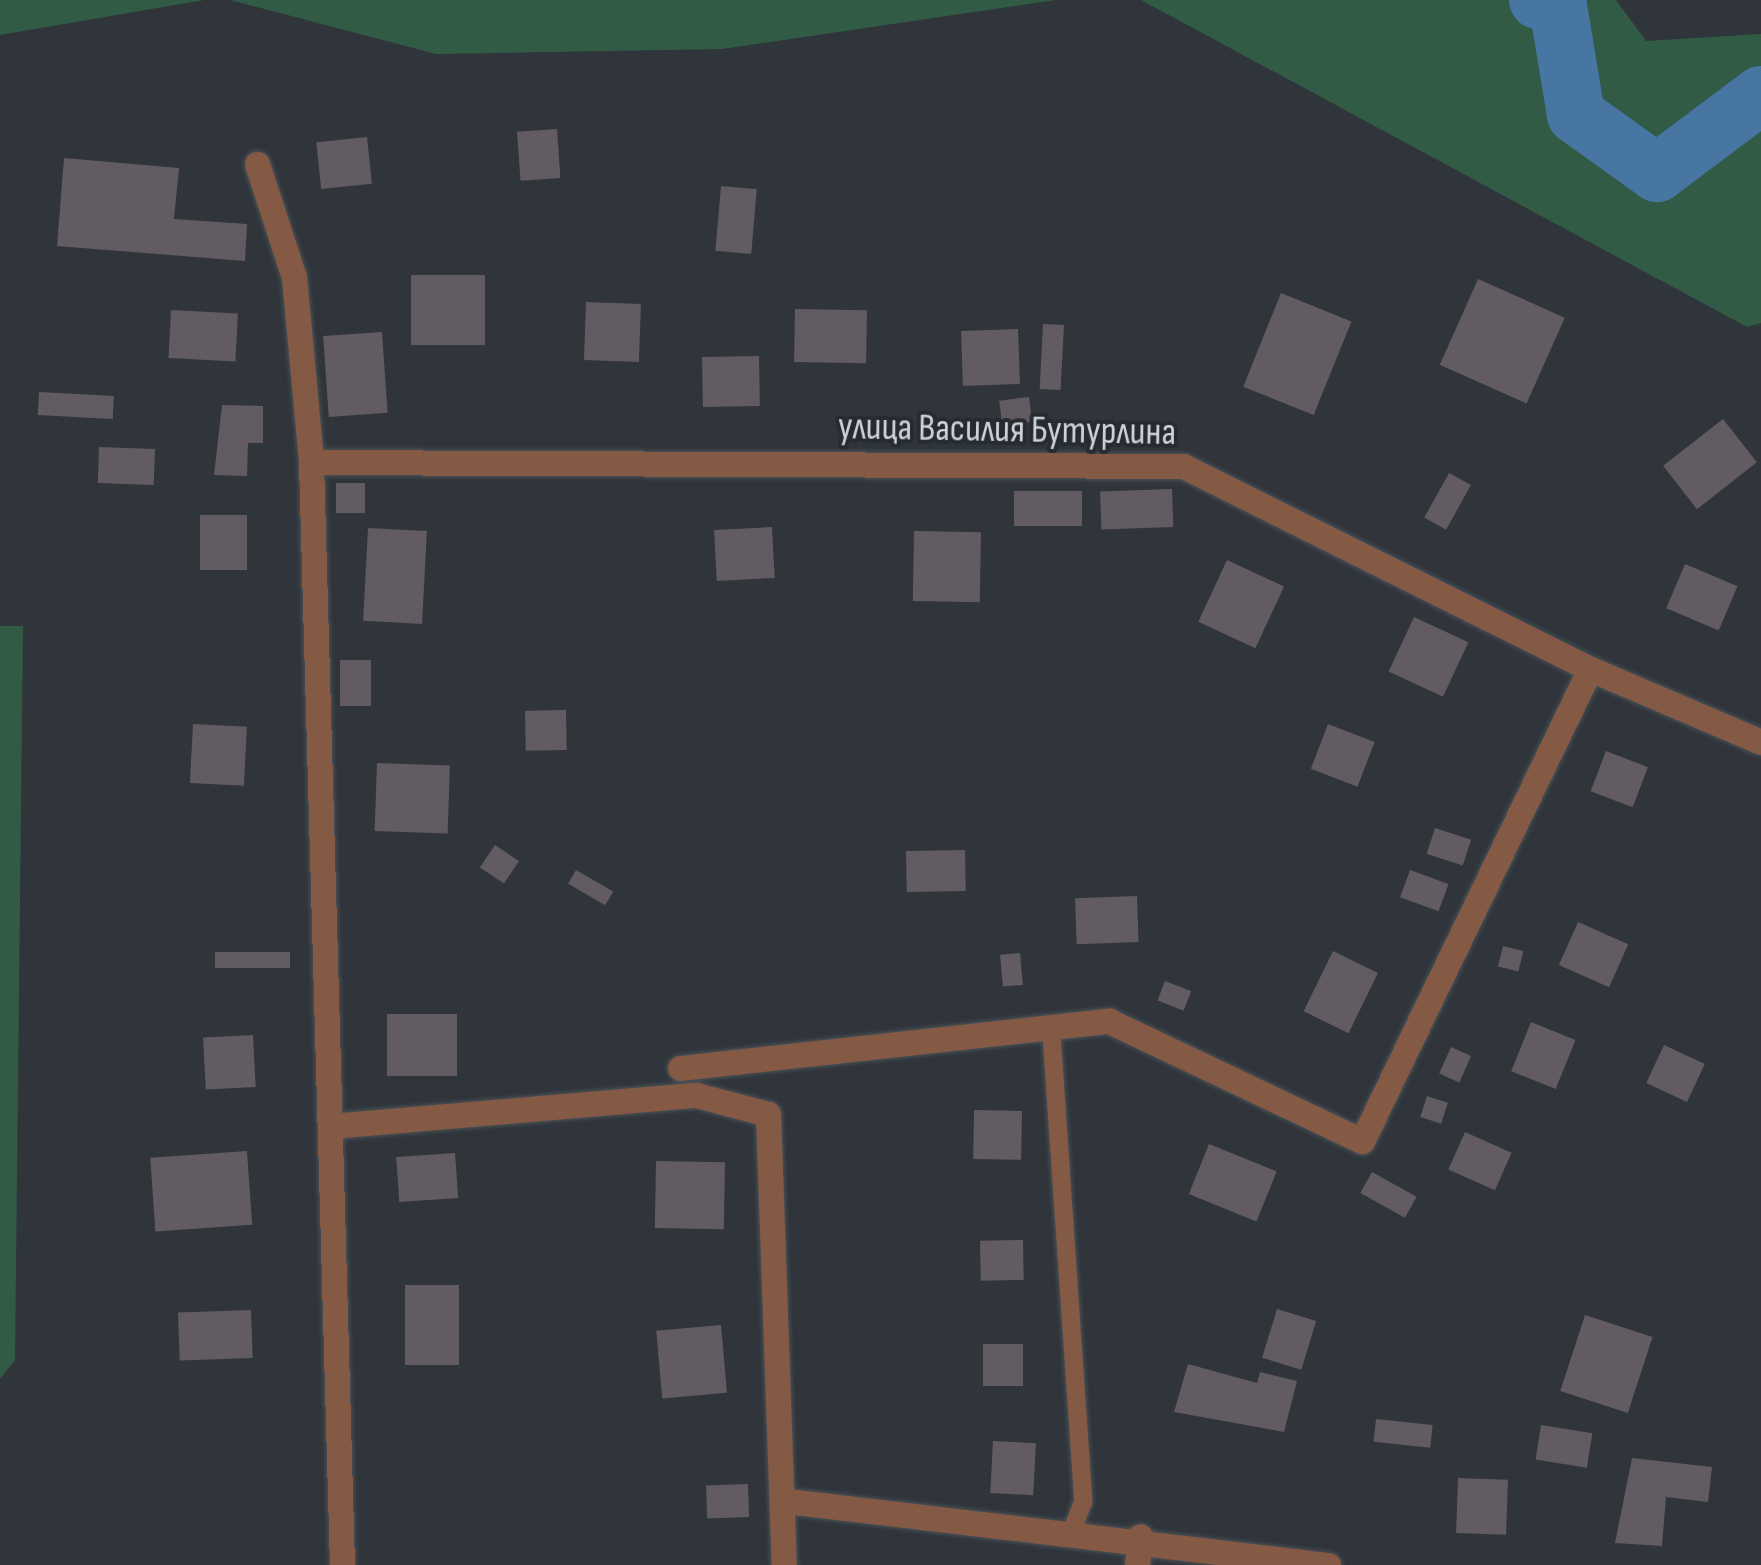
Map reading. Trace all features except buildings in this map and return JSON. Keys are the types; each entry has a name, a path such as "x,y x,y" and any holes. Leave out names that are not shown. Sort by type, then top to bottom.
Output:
{"street":[{"path":"257,164 294,277 311,462 342,1565"},
{"name":"улица Василия Бутурлина","path":"311,462 1183,466 1590,669 1761,741"},
{"path":"680,1068 1108,1022 1362,1141 1590,669"},
{"path":"331,1126 696,1095 768,1114 787,1501 784,1565"},
{"path":"787,1501 1140,1536 1328,1565"},
{"path":"1137,1565 1140,1536"}],"lane":[{"path":"1051,1027 1083,1502 1072,1530"}],"green space":[{"path":"0,0 204,0 0,35"},
{"path":"230,0 1056,0 722,49 436,54"},
{"path":"1141,0 1616,0 1646,41 1761,34 1761,323 1747,327"},
{"path":"0,626 23,626 15,1360 0,1379"}],"waterway":[{"path":"1538,0 1558,6 1576,115 1657,173 1761,95"}]}
